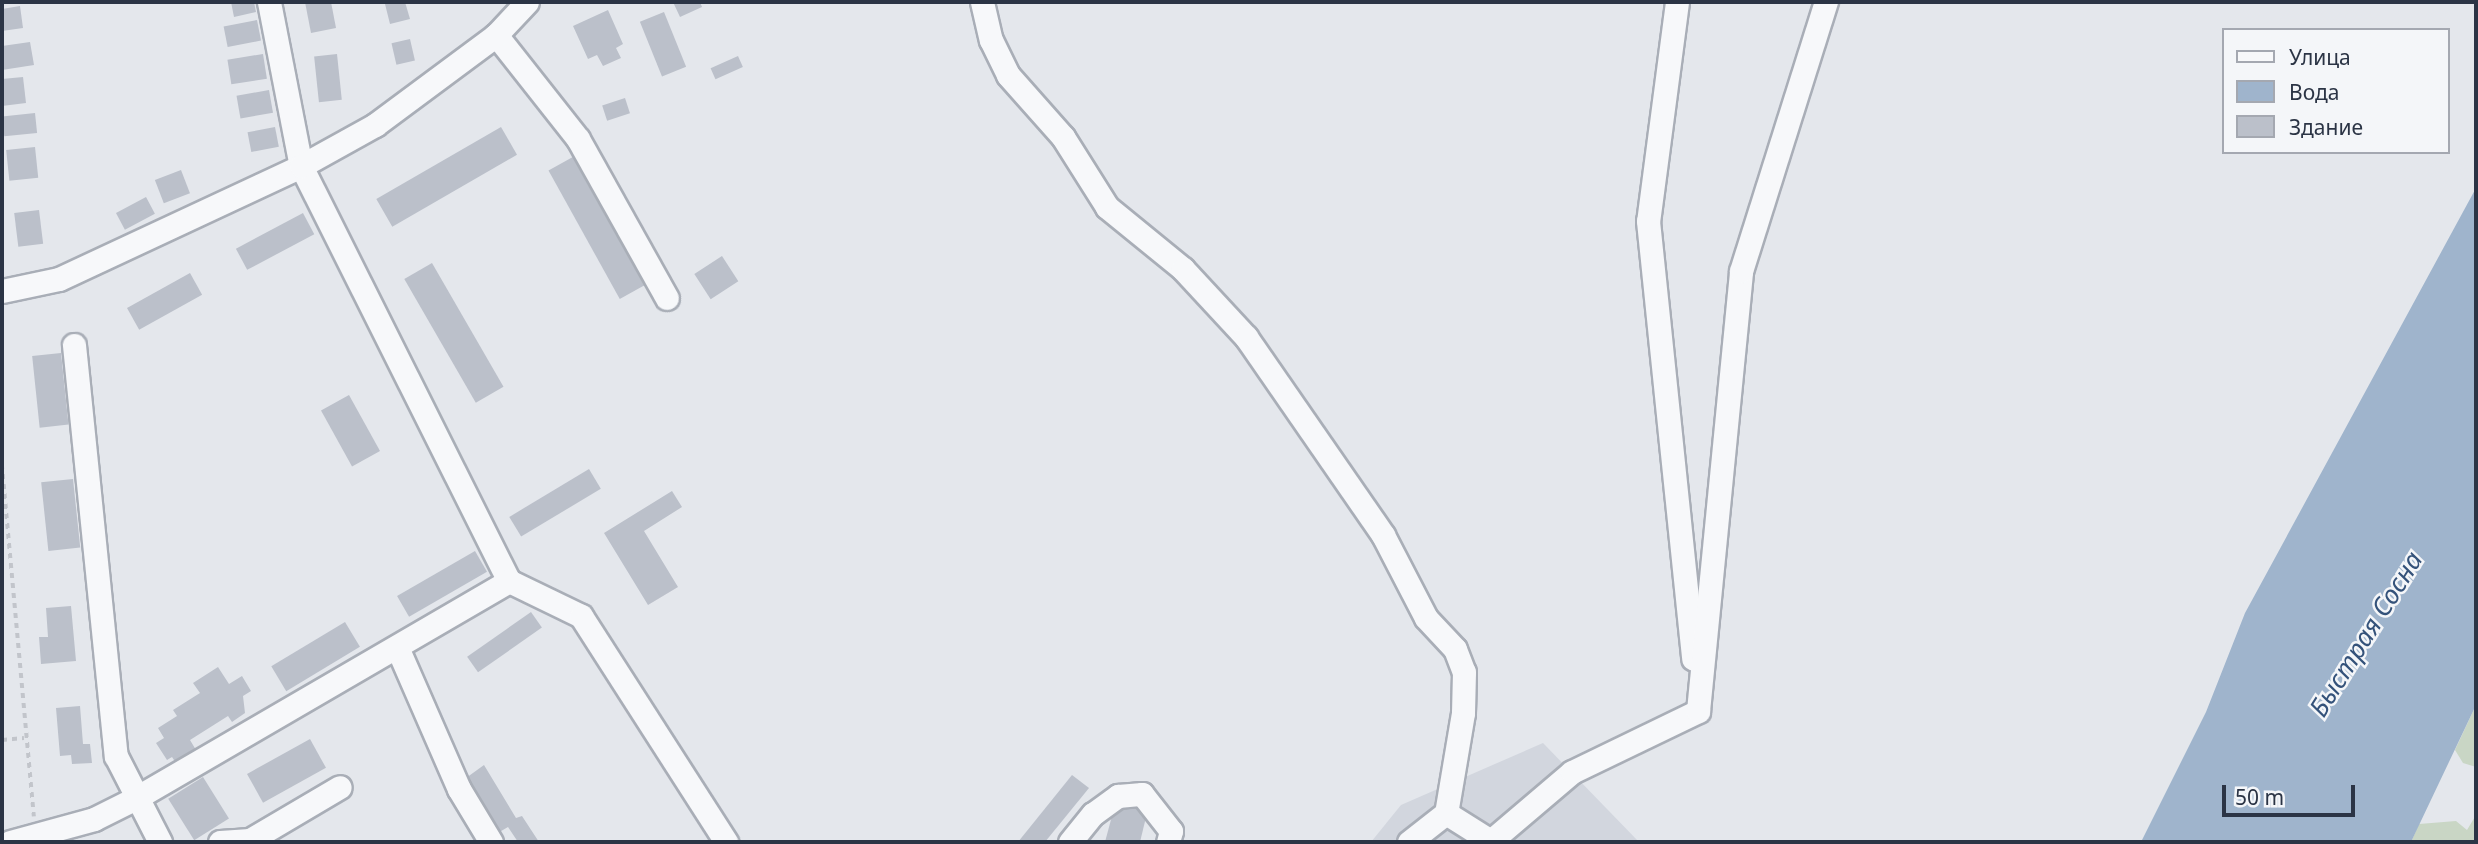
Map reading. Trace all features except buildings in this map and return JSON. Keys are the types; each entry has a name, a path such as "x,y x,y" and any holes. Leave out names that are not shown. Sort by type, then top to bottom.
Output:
{"street":[{"path":"269,2 301,166 509,581 582,615 726,842"},
{"path":"2,291 59,279 301,166 375,125 496,35 524,2"},
{"path":"982,2 990,40 1008,75 1063,137 1107,207 1183,269 1246,337 1383,535 1426,618 1455,649 1464,673 1463,713 1446,813 1409,842"},
{"path":"1677,2 1648,221 1699,711"},
{"path":"1699,711 1741,271 1826,2"},
{"path":"496,35 578,139 667,298"},
{"path":"74,345 105,685 116,756 159,842"},
{"path":"10,842 94,819 136,798 509,581"},
{"path":"397,648 459,789 487,841"},
{"path":"1446,813 1492,841 1572,772 1699,711"},
{"path":"220,842 251,841 340,787"},
{"path":"1071,842 1093,814 1118,796 1142,794 1171,831 1168,842"}],"path":[{"path":"2,464 24,738 35,830"},
{"path":"2,740 24,738"}],"shaded area":[{"path":"1543,743 1639,842 1371,842 1401,805"}],"green space":[{"path":"2476,705 2476,767 2463,763 2455,750"},
{"path":"2476,815 2476,842 2411,842 2419,824 2456,821 2467,830"}],"water":[{"name":"Быстрая Сосна","path":"2476,188 2476,705 2411,842 2141,842 2206,712 2245,613"}]}
